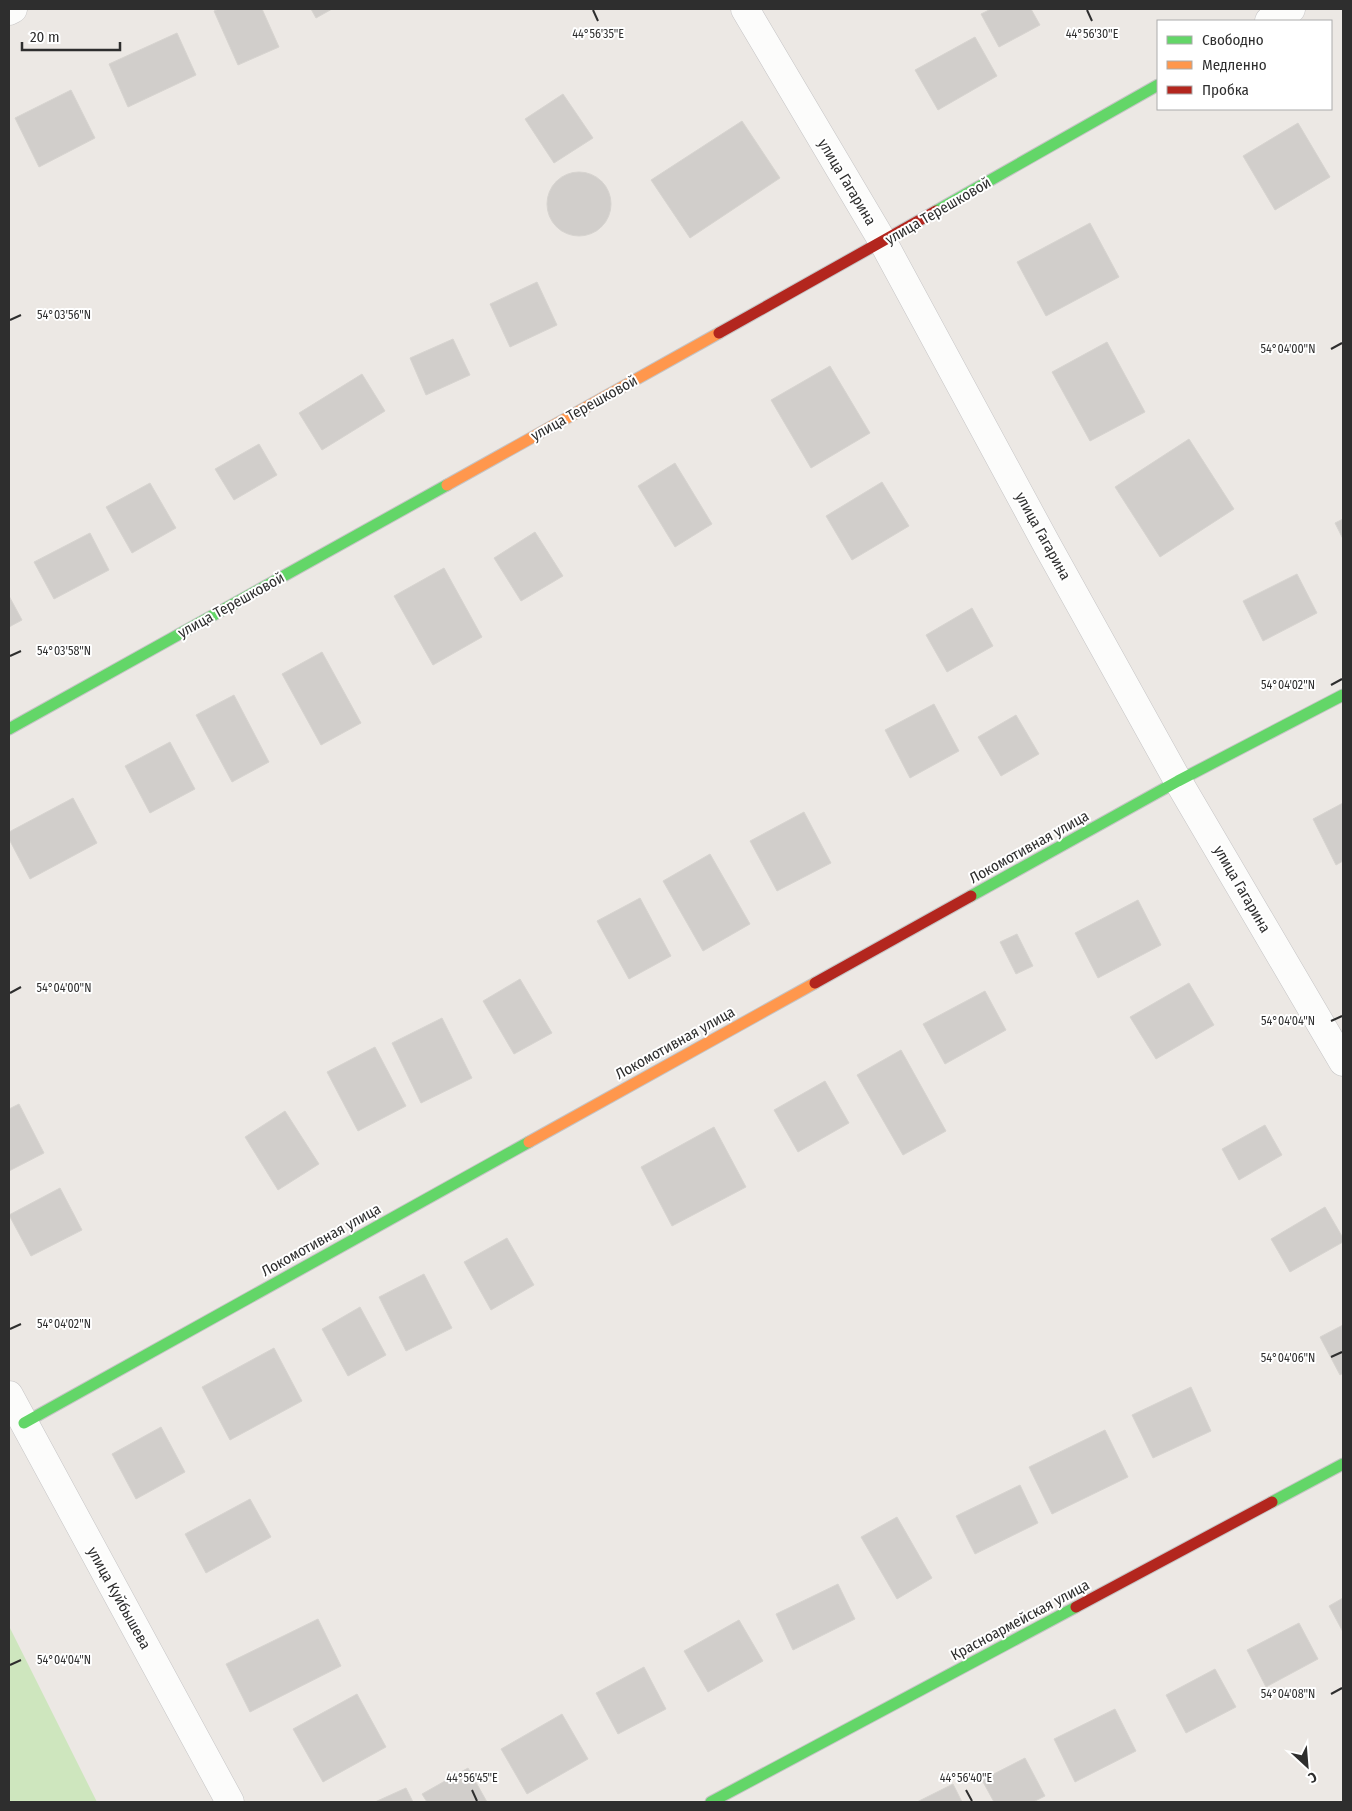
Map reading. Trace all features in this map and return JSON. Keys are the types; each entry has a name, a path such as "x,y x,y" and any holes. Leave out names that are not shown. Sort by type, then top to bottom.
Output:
{"street":[{"path":"9,11 13,9"},
{"name":"улица Гагарина","path":"745,9 883,242 1047,545 1178,781 1343,1062"},
{"path":"1271,20 1291,9"},
{"name":"улица Терешковой","path":"9,729 883,242 1157,86"},
{"name":"Локомотивная улица","path":"24,1422 1178,781 1343,695"},
{"name":"улица Куйбышева","path":"9,1395 230,1802"},
{"name":"Красноармейская улица","path":"711,1802 1343,1464"}],"green space":[{"path":"9,1626 97,1802 9,1802"}],"building":[{"path":"219,9 262,9 279,47 238,65 214,11"},
{"path":"311,9 332,9 316,18"},
{"path":"991,9 1031,9 1040,25 999,47 981,14"},
{"path":"177,33 196,75 128,107 109,64"},
{"path":"975,37 997,76 938,110 915,70"},
{"path":"71,90 95,138 39,167 15,118"},
{"path":"563,94 593,138 554,163 525,119"},
{"path":"742,121 780,178 690,238 651,180"},
{"path":"1298,123 1330,177 1275,210 1243,156"},
{"path":"579,172 591,174 602,181 609,192 611,204 609,216 602,227 591,234 579,236 567,234 556,227 549,216 547,204 549,192 556,181 567,174"},
{"path":"1090,223 1119,277 1046,316 1017,262"},
{"path":"537,282 557,325 510,347 490,304"},
{"path":"453,339 470,375 426,395 410,358"},
{"path":"1107,342 1145,412 1090,441 1052,372"},
{"path":"830,366 870,433 811,468 771,400"},
{"path":"362,374 385,411 322,450 299,413"},
{"path":"1189,439 1234,509 1160,557 1115,487"},
{"path":"259,444 277,475 234,500 215,469"},
{"path":"675,463 712,524 675,547 638,486"},
{"path":"882,482 909,526 852,560 826,516"},
{"path":"150,483 176,528 132,553 106,507"},
{"path":"1343,519 1343,539 1335,523"},
{"path":"535,532 563,576 521,601 494,558"},
{"path":"90,533 109,570 54,599 34,562"},
{"path":"444,568 482,637 433,665 394,596"},
{"path":"1297,574 1317,613 1263,641 1243,601"},
{"path":"9,596 22,620 9,627"},
{"path":"972,608 993,646 947,672 926,635"},
{"path":"322,652 361,723 321,745 282,674"},
{"path":"234,695 269,762 232,782 196,715"},
{"path":"934,704 959,751 910,778 885,730"},
{"path":"1016,715 1039,754 1001,776 978,737"},
{"path":"170,742 195,789 150,813 125,766"},
{"path":"73,798 97,843 30,879 9,839 9,832"},
{"path":"1343,803 1343,861 1336,865 1313,819"},
{"path":"804,812 831,863 777,891 750,841"},
{"path":"710,854 750,924 703,951 663,881"},
{"path":"640,898 671,956 629,979 597,921"},
{"path":"1138,900 1161,945 1098,978 1075,933"},
{"path":"1017,934 1033,966 1016,974 1000,942"},
{"path":"520,979 552,1033 514,1054 483,1001"},
{"path":"1189,983 1214,1025 1156,1059 1130,1017"},
{"path":"985,991 1006,1030 945,1064 923,1024"},
{"path":"442,1018 472,1078 421,1103 392,1043"},
{"path":"375,1047 406,1106 358,1131 327,1072"},
{"path":"901,1050 946,1131 903,1155 857,1075"},
{"path":"825,1081 849,1123 798,1152 774,1110"},
{"path":"19,1104 44,1153 9,1171 9,1109"},
{"path":"285,1111 319,1164 278,1190 245,1137"},
{"path":"1265,1125 1282,1155 1239,1180 1222,1149"},
{"path":"714,1127 746,1187 672,1226 641,1167"},
{"path":"60,1188 82,1230 31,1256 9,1215"},
{"path":"1325,1207 1343,1238 1343,1242 1290,1272 1271,1239"},
{"path":"507,1238 534,1285 491,1310 464,1262"},
{"path":"424,1274 452,1328 406,1351 379,1297"},
{"path":"360,1307 386,1355 348,1376 322,1329"},
{"path":"1343,1325 1343,1373 1340,1375 1320,1337"},
{"path":"274,1348 302,1401 230,1440 202,1387"},
{"path":"1191,1387 1211,1431 1153,1458 1132,1415"},
{"path":"161,1427 185,1472 136,1499 112,1454"},
{"path":"1105,1430 1128,1477 1052,1514 1029,1467"},
{"path":"1020,1485 1038,1523 975,1554 956,1516"},
{"path":"250,1499 271,1537 206,1573 185,1534"},
{"path":"897,1517 932,1578 897,1599 861,1537"},
{"path":"838,1584 855,1619 793,1650 776,1614"},
{"path":"1343,1598 1343,1632 1329,1606"},
{"path":"318,1619 341,1666 250,1712 226,1664"},
{"path":"739,1620 763,1661 708,1692 684,1651"},
{"path":"1299,1623 1318,1659 1266,1687 1247,1650"},
{"path":"644,1667 666,1709 618,1734 596,1693"},
{"path":"1215,1669 1236,1707 1186,1733 1166,1695"},
{"path":"357,1694 386,1747 323,1782 293,1729"},
{"path":"1115,1709 1136,1751 1075,1782 1054,1739"},
{"path":"562,1714 588,1759 527,1794 501,1749"},
{"path":"1025,1758 1045,1796 1033,1802 994,1802 982,1780"},
{"path":"468,1768 487,1802 427,1802 422,1794"},
{"path":"953,1784 962,1802 917,1802"},
{"path":"406,1788 413,1802 375,1802"}],"traffic: fast":[{"path":"936,211 1157,86"},
{"path":"9,729 447,485"},
{"path":"971,896 1178,781 1343,695"},
{"path":"24,1423 529,1142"},
{"path":"1272,1502 1343,1464"},
{"path":"711,1802 1076,1607"}],"traffic: slow":[{"path":"447,485 719,333"},
{"path":"529,1142 815,983"}],"traffic: jam":[{"path":"719,333 936,211"},
{"path":"815,983 971,896"},
{"path":"1076,1607 1272,1502"}]}
